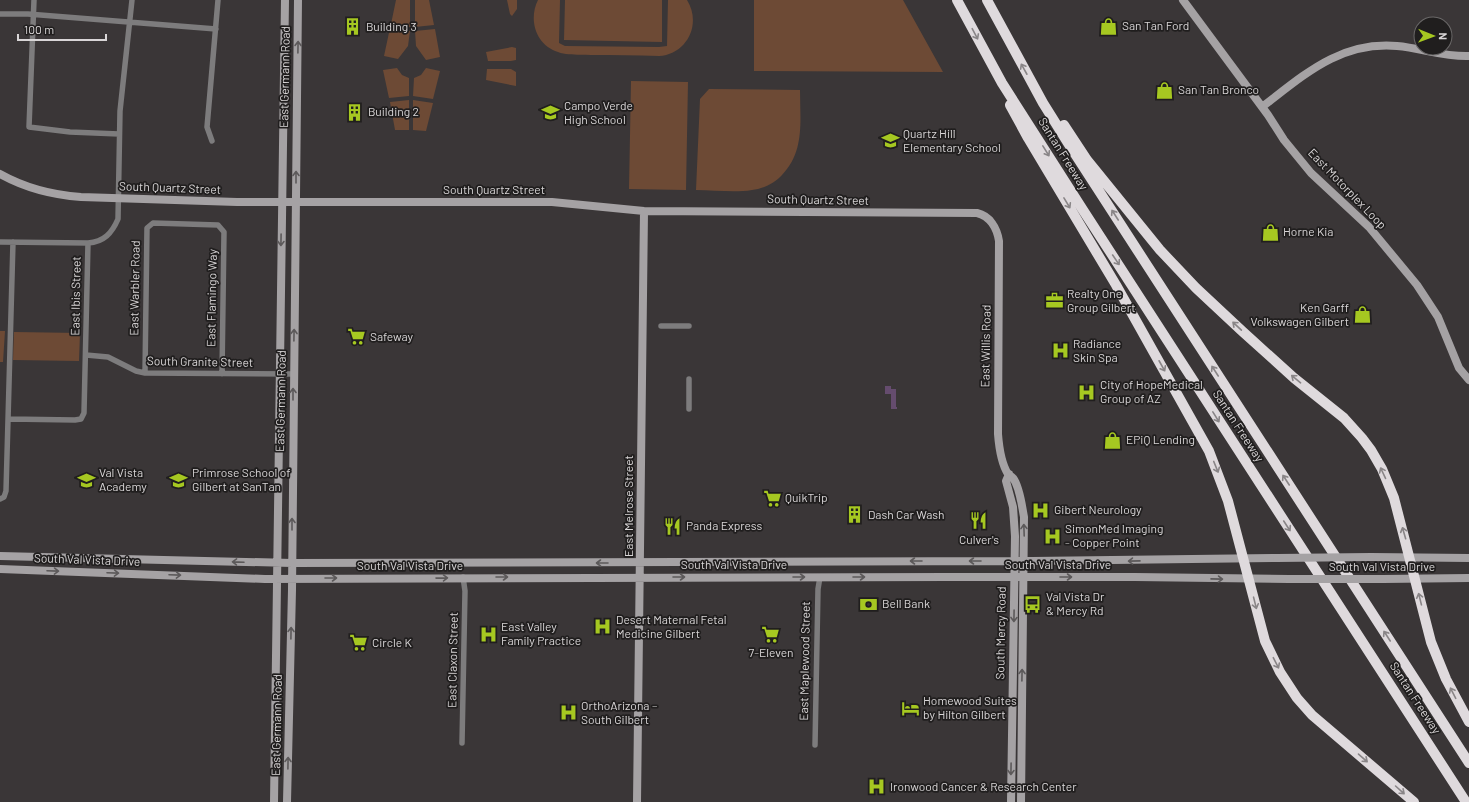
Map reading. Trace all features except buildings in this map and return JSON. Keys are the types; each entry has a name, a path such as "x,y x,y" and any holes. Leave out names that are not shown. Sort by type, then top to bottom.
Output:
{"highway":[{"name":"Santan Freeway","path":"956,0 1002,83 1227,434 1466,802"},
{"name":"Santan Freeway","path":"987,0 1043,103 1072,150 1469,763"},
{"path":"1002,83 1013,111 1116,285 1209,451 1224,488 1250,579 1265,641 1280,672 1297,698 1312,715 1414,802"},
{"path":"1043,103 1062,121 1087,160 1165,256 1196,288 1242,331 1294,378 1344,418 1362,438 1377,459 1392,491 1410,557 1414,579 1434,649 1446,679 1469,722"}],"main road":[{"name":"East Germann Road","path":"274,802 285,0"},
{"name":"East Germann Road","path":"287,802 292,579 298,0"},
{"name":"East Motorplex Loop","path":"1183,0 1262,106 1284,140 1311,172 1369,227 1417,285 1438,317 1459,368 1469,380"},
{"path":"1262,106 1318,65 1339,55 1357,49 1377,46 1397,46 1448,56 1469,56"},
{"name":"South Quartz Street","path":"0,174 16,182 52,194 81,197 237,202 552,202 644,211 976,213 990,220"},
{"name":"East Melrose Street","path":"637,802 644,211"},
{"name":"East Willis Road","path":"990,220 997,231 998,241 998,434 1001,455 1008,474 1013,478 1022,506 1025,532 1024,561"},
{"name":"East Willis Road","path":"1008,474 1006,481 1015,518 1014,561"},
{"name":"South Val Vista Drive","path":"0,556 277,562 640,563 1131,561 1371,557 1469,558"},
{"path":"18,570 19,557"},
{"path":"138,559 139,574"},
{"name":"South Mercy Road","path":"1011,802 1014,561"},
{"name":"South Mercy Road","path":"1021,802 1024,561"},
{"path":"463,562 463,577"},
{"path":"820,562 820,577"},
{"name":"South Val Vista Drive","path":"0,569 276,579 463,577 1134,577 1250,579 1469,578"}],"street":[{"path":"34,0 29,127 70,132 119,134"},
{"name":"East Ibis Street","path":"8,418 81,419 84,413 88,243 97,242 114,229 118,219 120,111 132,0"},
{"path":"212,141 207,127 218,0"},
{"path":"0,14 34,15 216,29"},
{"name":"East Flamingo Way","path":"147,228 153,224 218,225 224,232 222,374"},
{"name":"East Warbler Road","path":"145,373 147,228"},
{"path":"0,242 88,243"},
{"path":"2,498 6,491 13,242"},
{"path":"661,326 689,326"},
{"name":"South Granite Street","path":"86,354 108,357 136,371 145,373 293,374"},
{"path":"689,379 689,409"},
{"name":"East Claxon Street","path":"462,743 465,591 463,577"},
{"name":"East Maplewood Street","path":"815,745 818,589 820,577"}],"shaded area":[{"path":"396,0 410,0 410,27 391,24"},
{"path":"415,0 429,0 434,25 415,27"},
{"path":"507,0 517,0 517,9 512,16 510,14"},
{"path":"538,0 560,0 559,43 565,46 667,46 668,0 687,0 693,19 692,28 684,44 669,54 659,56 566,54 550,49 539,38 534,23 535,8"},
{"path":"565,0 662,0 662,42 564,40"},
{"path":"754,0 903,0 943,72 754,71"},
{"path":"390,28 410,31 408,46 398,59 384,56"},
{"path":"435,29 440,57 426,60 416,46 415,31"},
{"path":"512,47 516,48 516,60 488,61 486,52"},
{"path":"397,68 402,75 409,78 409,96 389,98 383,70"},
{"path":"426,68 440,71 433,99 413,96 414,78 421,75"},
{"path":"487,69 511,69 516,72 516,86 486,80"},
{"path":"631,81 688,82 686,190 629,189"},
{"path":"709,89 800,90 800,135 798,146 795,156 789,166 776,181 760,188 745,191 696,190 700,99"},
{"path":"409,100 409,130 395,130 390,102"},
{"path":"413,100 433,103 426,131 413,130"},
{"path":"0,331 5,331 3,362 0,362"},
{"path":"14,332 80,333 79,361 13,360"},
{"path":"885,386 891,386 891,389 896,389 897,409 891,409 891,394 885,394"}],"place":[{"name":"San Tan Ford","path":"1109,26"},
{"name":"Building 3","path":"353,27"},
{"name":"San Tan Bronco","path":"1165,90"},
{"name":"Building 2","path":"355,112"},
{"name":"Campo Verde High School","path":"551,113"},
{"name":"Quartz Hill Elementary School","path":"890,141"},
{"name":"Horne Kia","path":"1270,232"},
{"name":"Realty One Group Gilbert","path":"1054,301"},
{"name":"Ken Garff Volkswagen Gilbert","path":"1362,315"},
{"name":"Safeway","path":"357,337"},
{"name":"Radiance Skin Spa","path":"1060,351"},
{"name":"City of HopeMedical Group of AZ","path":"1087,392"},
{"name":"EPiQ Lending","path":"1113,440"},
{"name":"Val Vista Academy","path":"86,480"},
{"name":"Primrose School of Gilbert at SanTan","path":"179,480"},
{"name":"QuikTrip","path":"772,498"},
{"name":"Gibert Neurology","path":"1041,510"},
{"name":"Dash Car Wash","path":"855,515"},
{"name":"Culver's","path":"979,521"},
{"name":"Panda Express","path":"673,526"},
{"name":"SimonMed Imaging - Copper Point","path":"1052,536"},
{"name":"Bell Bank","path":"869,604"},
{"name":"Val Vista Dr & Mercy Rd","path":"1033,604"},
{"name":"Desert Maternal Fetal Medicine Gilbert","path":"603,627"},
{"name":"East Valley Family Practice","path":"488,634"},
{"name":"7-Eleven","path":"771,634"},
{"name":"Circle K","path":"359,643"},
{"name":"Homewood Suites by Hilton Gilbert","path":"910,708"},
{"name":"OrthoArizona – South Gilbert","path":"568,713"},
{"name":"Ironwood Cancer & Research Center","path":"877,787"}]}
